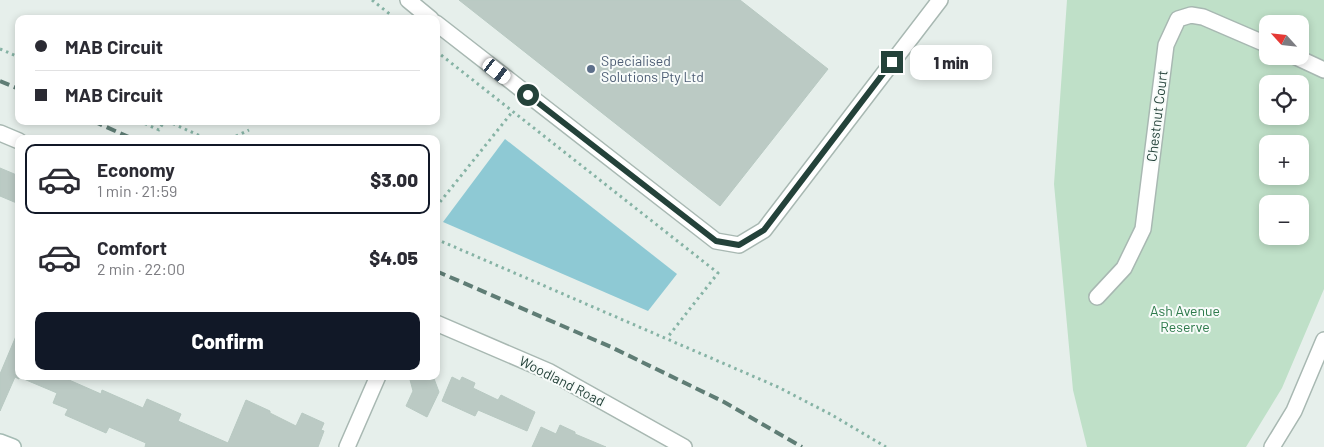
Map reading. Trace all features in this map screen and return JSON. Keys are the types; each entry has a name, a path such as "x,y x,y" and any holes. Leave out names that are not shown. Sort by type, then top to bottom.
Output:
{"street":[{"path":"408,0 426,15"},
{"path":"440,26 716,241 739,245 764,230 940,0"},
{"name":"Chestnut Court","path":"1097,297 1124,268 1143,230 1166,45 1178,19 1190,15 1203,17 1259,41"},
{"path":"1309,63 1324,70"},
{"path":"0,133 15,139"},
{"name":"Woodland Road","path":"440,325 550,372 684,447"},
{"path":"1272,447 1294,411 1324,340"},
{"path":"348,447 376,380"},
{"path":"0,442 13,447"}],"path":[{"path":"372,0 391,15"},
{"path":"0,48 15,55"},
{"path":"440,54 718,273 667,338"},
{"path":"440,202 513,111"},
{"path":"148,125 159,130 163,125"},
{"path":"175,125 198,135"},
{"path":"238,135 249,130"},
{"path":"440,241 778,387 839,419 886,447"}],"green space":[{"name":"Ash Avenue Reserve","path":"1067,0 1324,0 1324,289 1282,388 1246,447 1087,447 1073,390 1054,184"}],"water":[{"path":"505,139 677,274 648,311 443,222"}],"building":[{"path":"459,0 740,0 828,69 720,206"},
{"path":"0,168 15,174 15,202 0,196"},
{"path":"15,338 15,377 0,411 0,374"},
{"path":"452,377 460,381 462,377 475,383 473,388 498,400 501,395 535,412 527,431 478,410 475,416 442,401"},
{"path":"26,380 69,380 101,394 102,390 143,408 147,399 181,414 178,421 228,443 246,400 296,426 302,413 324,423 321,430 324,431 318,447 145,447 146,443 109,427 106,433 65,415 68,409 53,403 57,393"},
{"path":"410,380 434,380 439,392 427,417 406,406 413,391"},
{"path":"560,425 575,432 575,434 606,447 532,447 541,427 556,434"}],"railway":[{"path":"0,81 15,87"},
{"path":"102,125 124,135"},
{"path":"440,273 611,347 724,402 802,447"}],"place":[{"name":"Specialised Solutions Pty Ltd","path":"591,69"}],"route":[{"path":"528,95 716,241 739,245 764,230 892,62"}]}
